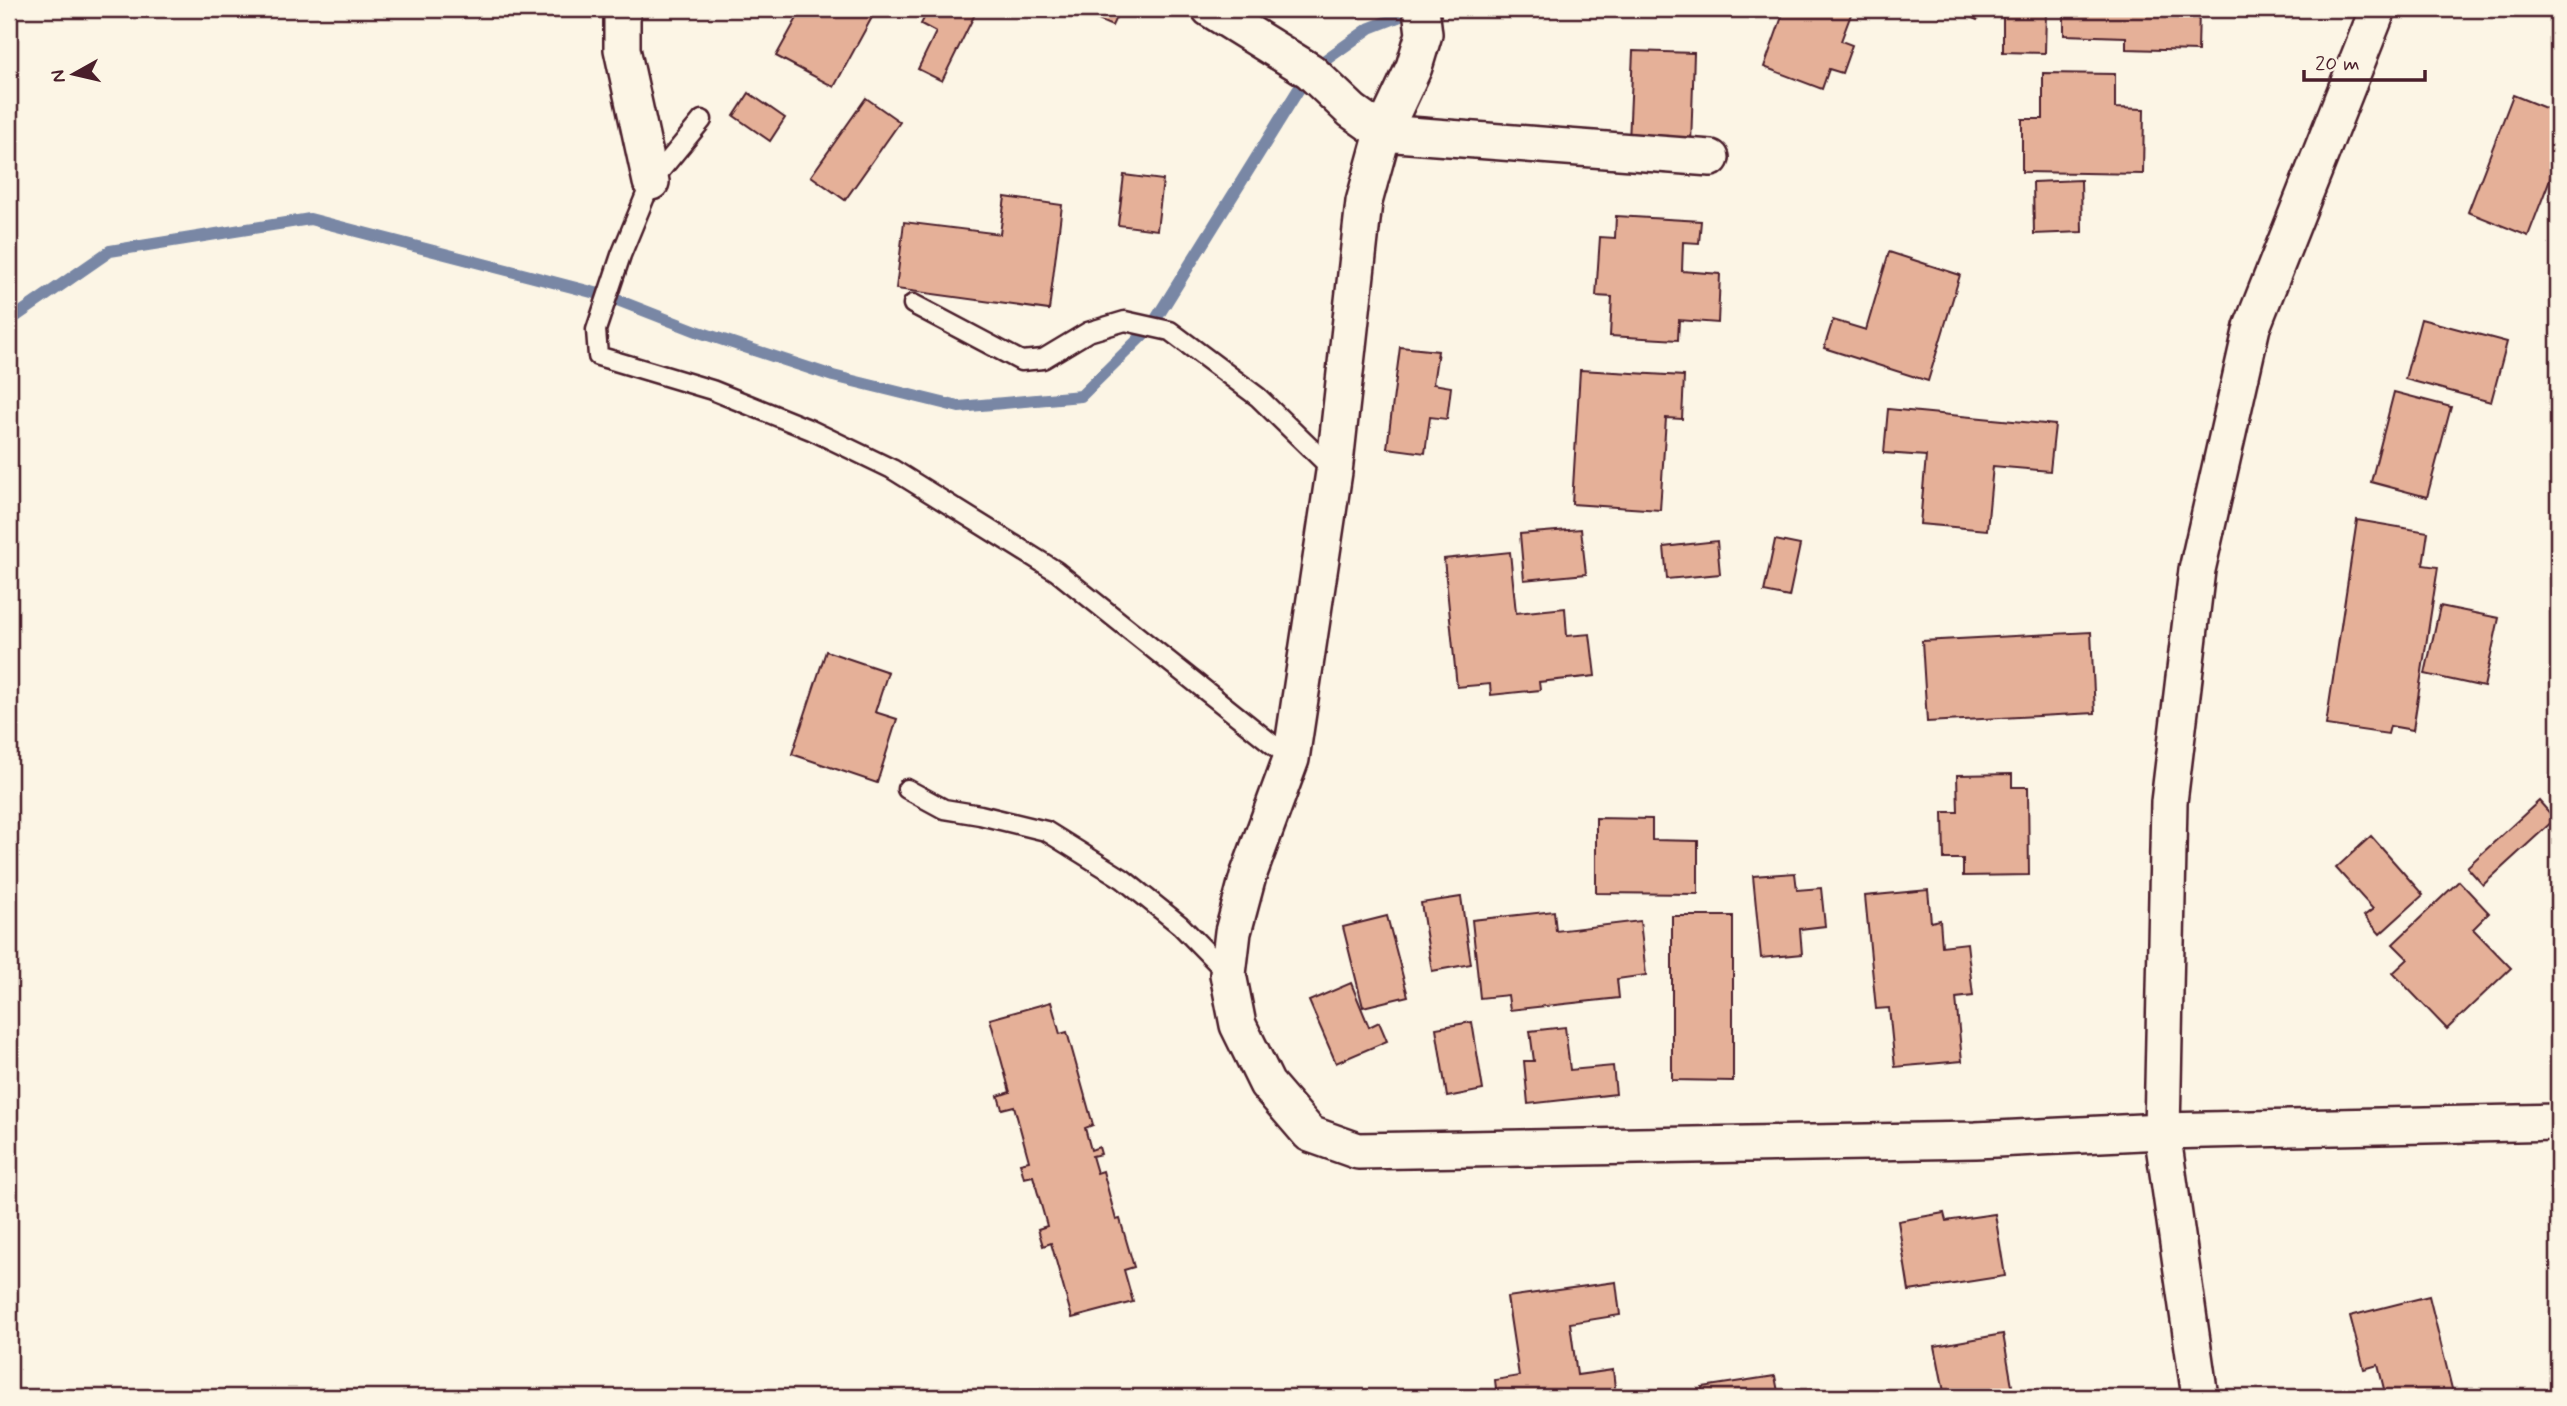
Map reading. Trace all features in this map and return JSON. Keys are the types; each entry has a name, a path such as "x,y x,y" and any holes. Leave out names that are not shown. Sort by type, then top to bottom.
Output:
{"street":[{"path":"622,9 622,48 651,182"},
{"path":"1210,9 1310,71 1352,111 1383,133 1712,158"},
{"path":"1421,9 1423,34 1414,67 1383,133 1364,202 1335,472 1292,759 1248,876 1233,932 1227,974 1238,1025 1267,1084 1310,1134 1358,1151 1976,1140 2162,1131 2558,1122"},
{"path":"2200,1397 2162,1131 2169,802 2197,570 2252,327 2378,9"}],"lane":[{"path":"702,120 651,182 621,255 596,330 598,356 712,390 811,430 892,469 1056,571 1292,759"},
{"path":"913,304 1021,361 1043,359 1088,332 1125,321 1170,331 1258,397 1335,472"},
{"path":"907,789 944,808 1046,831 1123,879 1180,925 1227,974"}],"building":[{"path":"802,9 876,10 834,87 776,56"},
{"path":"929,9 977,10 942,81 918,69 936,32 921,24"},
{"path":"1073,9 1120,9 1112,26"},
{"path":"1778,9 1853,9 1841,41 1852,45 1842,73 1829,69 1822,89 1764,67 1784,11"},
{"path":"1951,9 1982,9 1977,20"},
{"path":"2064,9 2199,9 2198,51 2126,49 2126,37 2064,35"},
{"path":"2003,10 2046,11 2045,53 2003,52"},
{"path":"1633,51 1694,53 1691,145 1629,142"},
{"path":"2043,73 2115,74 2115,108 2144,109 2143,174 2022,172 2022,119 2043,119"},
{"path":"749,93 785,118 770,141 734,116"},
{"path":"2513,95 2558,113 2558,158 2528,236 2468,212"},
{"path":"866,98 900,122 845,200 811,176"},
{"path":"1124,175 1163,180 1157,230 1118,225"},
{"path":"2081,180 2082,232 2034,234 2033,182"},
{"path":"1005,197 1062,205 1049,310 896,289 904,222 1000,234"},
{"path":"1616,216 1701,221 1699,243 1683,242 1682,271 1720,274 1718,323 1679,320 1678,340 1610,336 1612,297 1596,296 1600,237 1615,238"},
{"path":"1889,252 1960,275 1928,381 1824,348 1833,320 1866,330"},
{"path":"2421,319 2507,342 2491,402 2405,379"},
{"path":"1400,347 1438,351 1433,384 1451,387 1447,419 1430,417 1425,453 1387,448"},
{"path":"1580,370 1684,376 1682,419 1666,418 1660,510 1572,504"},
{"path":"2394,392 2451,407 2427,497 2371,482"},
{"path":"1888,409 2055,425 2050,471 1993,466 1987,530 1920,524 1926,456 1884,453"},
{"path":"2357,520 2428,532 2423,565 2438,567 2413,730 2390,726 2388,734 2326,725"},
{"path":"1581,529 1586,574 1524,580 1520,534"},
{"path":"1775,540 1800,545 1789,597 1764,592"},
{"path":"1717,541 1720,574 1667,579 1664,547"},
{"path":"1510,552 1516,613 1565,608 1567,636 1590,634 1595,676 1539,682 1540,690 1491,695 1490,684 1457,687 1444,559"},
{"path":"2440,606 2499,618 2484,687 2425,674"},
{"path":"2091,632 2095,713 1927,722 1922,641"},
{"path":"826,651 888,672 875,712 897,719 877,783 792,754"},
{"path":"2012,774 2012,787 2028,787 2029,875 1963,876 1963,859 1944,859 1943,812 1958,812 1957,775"},
{"path":"2539,801 2555,819 2483,885 2467,867"},
{"path":"1596,818 1652,819 1652,840 1698,841 1698,894 1596,893"},
{"path":"2371,836 2423,895 2380,934 2364,916 2373,909 2336,868"},
{"path":"1795,873 1797,890 1821,888 1825,926 1800,929 1802,954 1761,958 1753,876"},
{"path":"2459,881 2489,913 2473,929 2511,968 2447,1029 2393,973 2408,959 2393,944"},
{"path":"1928,890 1931,922 1940,920 1942,946 1967,943 1973,996 1956,998 1962,1061 1895,1067 1889,1008 1876,1009 1865,896"},
{"path":"1461,897 1471,964 1432,971 1421,903"},
{"path":"1554,911 1556,931 1640,921 1646,975 1617,979 1619,998 1510,1010 1508,995 1480,998 1472,920"},
{"path":"1387,916 1408,996 1363,1007 1343,927"},
{"path":"1672,916 1733,916 1733,1081 1672,1080"},
{"path":"1351,983 1369,1027 1379,1022 1387,1041 1336,1063 1309,1001"},
{"path":"1051,1002 1060,1034 1067,1032 1093,1125 1085,1128 1091,1150 1099,1147 1101,1154 1092,1156 1097,1173 1103,1171 1116,1220 1120,1219 1134,1267 1124,1270 1133,1302 1072,1318 1051,1243 1043,1246 1038,1229 1047,1226 1033,1176 1024,1178 1020,1163 1029,1161 1014,1106 1002,1109 998,1096 1010,1092 990,1019"},
{"path":"1472,1022 1483,1090 1447,1097 1436,1028"},
{"path":"1565,1027 1570,1070 1613,1066 1616,1094 1528,1104 1524,1061 1534,1061 1530,1031"},
{"path":"1944,1213 1946,1221 1995,1214 2005,1276 1909,1291 1898,1221"},
{"path":"1616,1282 1620,1315 1570,1323 1577,1375 1613,1370 1616,1397 1497,1397 1495,1380 1519,1376 1507,1297"},
{"path":"2429,1296 2454,1397 2386,1397 2378,1365 2364,1369 2350,1316"},
{"path":"2003,1334 2014,1397 1945,1397 1935,1346"},
{"path":"1775,1376 1779,1397 1703,1397 1702,1387"}],"waterway":[{"path":"9,321 110,251 310,219 607,296 699,332 833,376 959,407 1081,396 1151,327 1310,71 1370,28 1419,9"}]}
